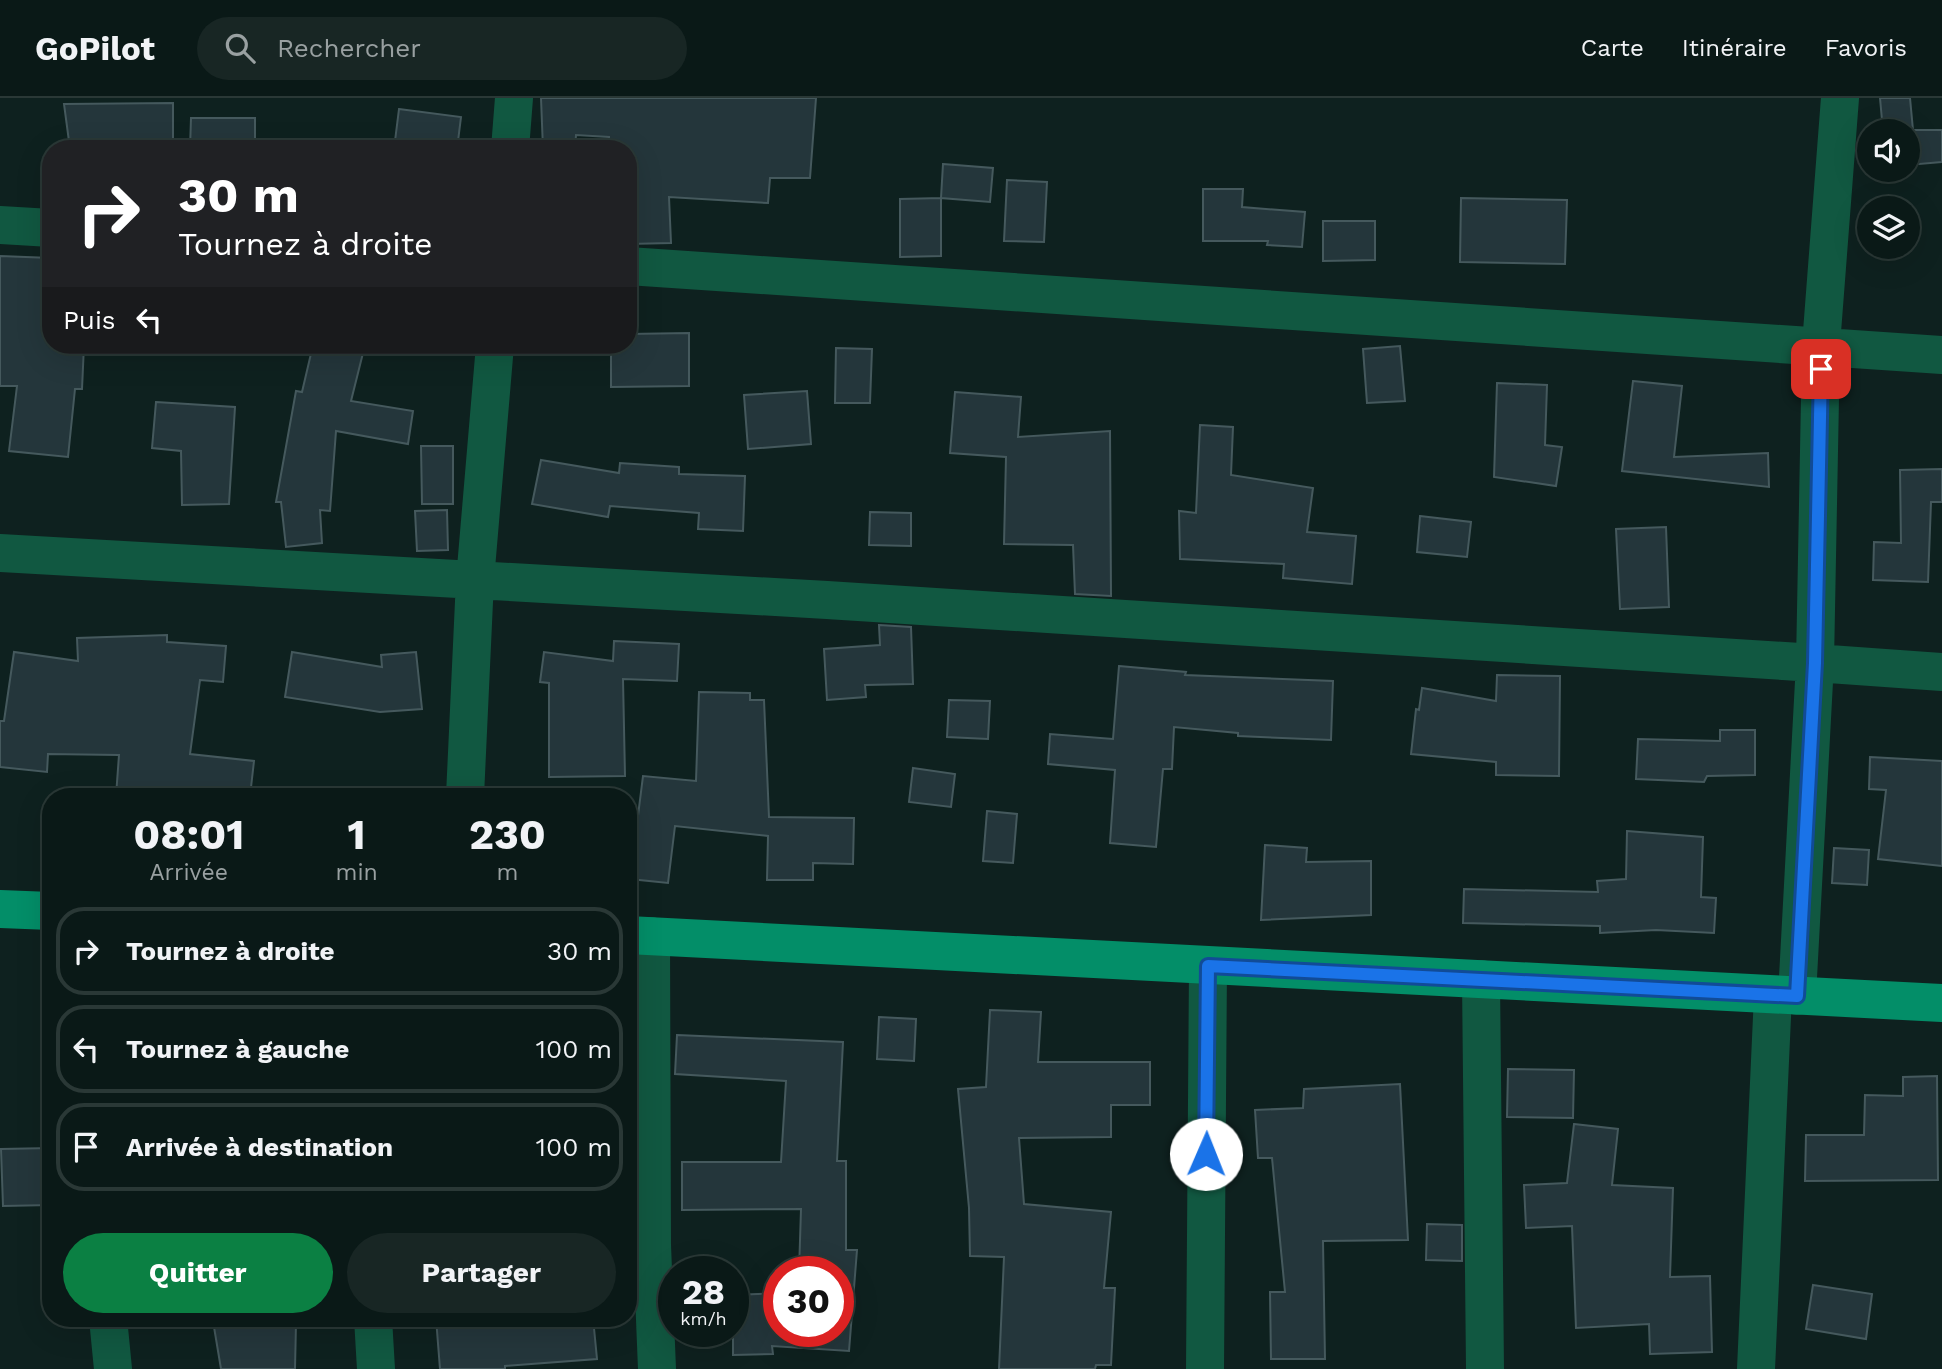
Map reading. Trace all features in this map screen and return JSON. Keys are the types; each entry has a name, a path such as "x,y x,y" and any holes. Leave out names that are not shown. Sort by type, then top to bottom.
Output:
{"main road":[{"path":"0,909 42,911"},
{"path":"640,935 1942,1003"}],"street":[{"path":"511,140 514,98"},
{"path":"1756,1369 1785,995 1815,663 1821,345 1840,98"},
{"path":"0,225 42,227"},
{"path":"637,267 1942,355"},
{"path":"465,788 475,580 494,354"},
{"path":"0,554 475,580 1942,672"},
{"path":"640,935 640,1124 657,1369"},
{"path":"1205,1369 1208,966"},
{"path":"1480,979 1485,1369"},
{"path":"109,1327 113,1369"},
{"path":"374,1327 376,1369"}],"building":[{"path":"541,98 816,98 810,178 770,178 768,203 669,197 671,243 637,244 637,140 609,140 609,137 576,135 576,140 543,140"},
{"path":"1880,98 1910,98 1912,119 1882,119"},
{"path":"173,103 173,140 69,140 64,104"},
{"path":"399,109 461,117 458,140 395,140"},
{"path":"191,118 255,118 255,140 190,140"},
{"path":"1920,130 1942,130 1942,162 1920,164"},
{"path":"943,164 993,168 990,202 941,198"},
{"path":"1007,180 1047,182 1044,242 1004,241"},
{"path":"1203,189 1243,189 1242,207 1305,212 1302,247 1267,245 1268,241 1203,241"},
{"path":"941,198 941,256 900,257 900,199"},
{"path":"1461,198 1567,200 1565,264 1460,262"},
{"path":"1323,221 1375,221 1375,260 1323,261"},
{"path":"0,256 42,258 42,354 84,354 82,389 75,389 68,457 9,451 17,386 0,386"},
{"path":"689,333 689,386 611,387 611,354 637,354 637,334"},
{"path":"1400,346 1405,401 1367,403 1363,349"},
{"path":"836,348 872,349 870,403 835,403"},
{"path":"311,354 363,354 351,401 413,411 408,444 336,431 330,511 320,510 322,543 286,547 281,502 276,502 296,391 302,392"},
{"path":"1633,381 1682,386 1674,457 1768,453 1769,487 1622,471"},
{"path":"1497,383 1547,385 1545,445 1562,447 1556,486 1494,477"},
{"path":"807,391 811,444 748,449 744,395"},
{"path":"955,392 1021,397 1018,437 1110,431 1111,596 1075,594 1073,545 1004,544 1006,457 950,453"},
{"path":"156,402 235,407 229,504 182,505 181,451 152,448"},
{"path":"1200,425 1233,427 1231,475 1313,488 1307,532 1356,536 1352,584 1283,578 1284,564 1180,559 1179,511 1196,513"},
{"path":"421,446 453,446 453,504 422,504"},
{"path":"541,460 619,473 620,463 679,467 679,474 745,476 743,531 698,529 699,513 610,506 608,517 532,504"},
{"path":"1942,469 1942,502 1931,502 1928,582 1873,580 1874,542 1901,543 1900,470"},
{"path":"447,510 448,550 417,551 415,511"},
{"path":"870,512 911,513 911,546 869,545"},
{"path":"1420,516 1471,522 1467,557 1417,552"},
{"path":"1666,527 1669,607 1620,609 1616,529"},
{"path":"879,625 911,627 913,684 865,685 866,697 827,700 824,649 880,645"},
{"path":"167,635 167,642 226,646 223,682 200,680 190,754 254,761 251,788 117,788 119,755 48,754 47,772 0,767 0,721 4,721 14,652 78,661 77,638"},
{"path":"614,641 679,644 677,681 623,679 625,776 549,777 549,683 540,682 544,652 613,661"},
{"path":"292,652 382,667 381,655 416,652 422,709 380,712 285,697"},
{"path":"1119,666 1186,672 1185,675 1333,681 1331,740 1238,736 1238,733 1174,727 1172,769 1163,769 1156,847 1110,843 1115,770 1048,764 1050,734 1113,739"},
{"path":"1497,675 1560,676 1559,776 1496,775 1496,762 1411,754 1416,709 1419,710 1422,688 1496,701"},
{"path":"699,692 750,693 750,700 764,700 769,817 854,818 853,864 813,863 813,880 767,880 768,836 675,826 668,883 637,880 637,824 643,776 696,781"},
{"path":"949,700 990,701 988,739 947,737"},
{"path":"1720,730 1755,730 1755,775 1707,776 1704,782 1636,779 1638,739 1720,741"},
{"path":"1870,757 1942,761 1942,866 1878,859 1886,790 1869,789"},
{"path":"913,768 955,774 951,807 909,802"},
{"path":"987,811 1017,814 1013,863 983,861"},
{"path":"1627,831 1703,837 1701,897 1716,898 1714,933 1656,930 1600,933 1600,926 1463,923 1464,889 1598,892 1597,881 1626,879"},
{"path":"1265,845 1307,848 1306,862 1371,861 1371,915 1261,920"},
{"path":"1834,848 1869,850 1867,885 1832,883"},
{"path":"990,1010 1041,1012 1038,1062 1150,1062 1150,1105 1111,1105 1111,1137 1019,1138 1024,1204 1111,1212 1104,1288 1115,1288 1111,1365 1096,1365 1095,1369 999,1369 1004,1257 970,1256 969,1208 958,1089 986,1087"},
{"path":"879,1017 916,1019 914,1061 877,1059"},
{"path":"677,1035 843,1042 837,1161 846,1161 846,1250 857,1250 854,1288 854,1256 800,1256 801,1209 682,1210 682,1162 781,1162 786,1081 675,1074"},
{"path":"1508,1069 1574,1070 1573,1118 1507,1117"},
{"path":"1937,1076 1938,1180 1805,1181 1806,1135 1864,1135 1865,1095 1903,1096 1903,1077"},
{"path":"1400,1084 1408,1240 1323,1241 1325,1359 1271,1359 1270,1292 1285,1292 1272,1158 1258,1158 1255,1110 1303,1108 1304,1089"},
{"path":"1574,1124 1618,1129 1612,1185 1673,1188 1670,1277 1710,1276 1712,1352 1650,1354 1649,1324 1576,1328 1572,1226 1526,1228 1524,1185 1567,1183"},
{"path":"42,1148 42,1205 3,1206 1,1149"},
{"path":"1427,1224 1462,1225 1462,1261 1426,1260"},
{"path":"1813,1285 1872,1294 1866,1339 1806,1329"},
{"path":"749,1294 763,1294 763,1347 772,1347 773,1354 733,1355 733,1347 749,1347"},
{"path":"214,1327 296,1327 295,1369 221,1369"},
{"path":"437,1327 594,1327 597,1359 505,1366 505,1369 440,1369"},
{"path":"787,1347 849,1347 849,1351"}],"route":[{"path":"1206,1154 1208,966 1797,996 1815,663 1821,369"}]}
